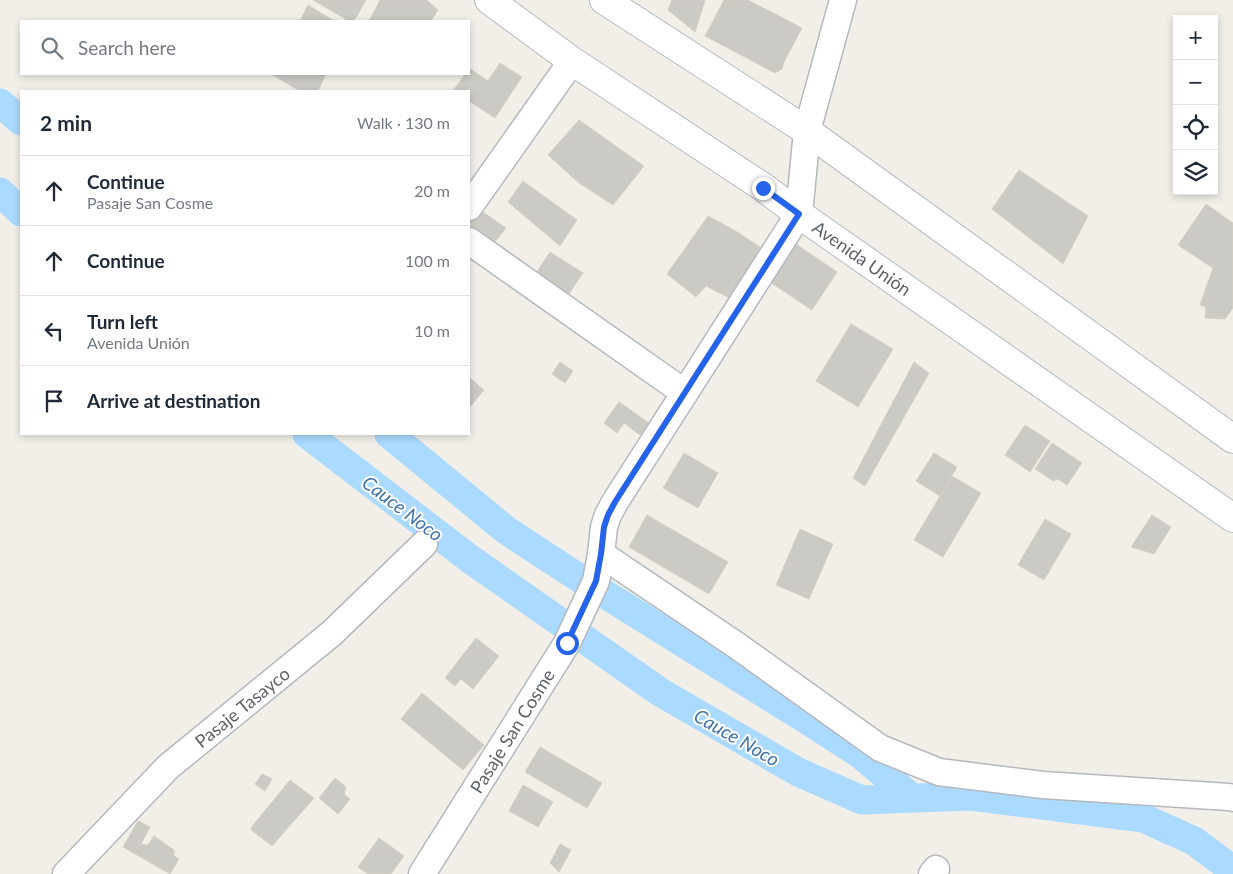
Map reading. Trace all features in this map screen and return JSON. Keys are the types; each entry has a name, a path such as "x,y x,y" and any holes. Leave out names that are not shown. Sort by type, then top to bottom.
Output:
{"main road":[{"name":"Avenida Unión","path":"489,0 572,61 763,188 1233,518"},
{"path":"604,0 807,131 1233,439"}],"street":[{"path":"799,214 807,131 843,0"},
{"path":"470,206 572,61"},
{"name":"Pasaje San Cosme","path":"422,874 567,643 596,581 604,527 615,502 799,214"},
{"path":"470,242 686,393"},
{"name":"Pasaje Tasayco","path":"66,874 168,767 332,633 424,544"},
{"path":"601,554 736,645 880,748 939,772 1043,785 1233,798"}],"building":[{"path":"313,0 366,0 355,20 347,20"},
{"path":"380,0 427,0 438,10 432,20 370,20"},
{"path":"672,0 705,0 695,32 668,10"},
{"path":"724,0 748,0 802,28 782,69 775,73 705,36"},
{"path":"308,5 332,20 300,20"},
{"path":"500,63 522,77 495,118 470,102 470,90 454,90 464,75 470,75 470,69 488,81"},
{"path":"273,75 326,75 318,90 298,90"},
{"path":"579,120 644,166 613,205 579,183 548,155"},
{"path":"1019,170 1088,216 1063,264 992,209"},
{"path":"523,181 577,220 560,246 508,202"},
{"path":"1206,204 1233,223 1233,308 1225,319 1205,318 1206,307 1200,305 1213,268 1178,245"},
{"path":"477,208 506,228 494,243 470,226 470,218"},
{"path":"708,216 760,247 735,301 706,286 696,297 667,274"},
{"path":"793,242 837,272 812,310 767,280"},
{"path":"550,252 583,273 562,304 535,275"},
{"path":"851,324 893,349 858,407 816,381"},
{"path":"560,362 573,371 565,383 552,374"},
{"path":"914,362 929,373 865,486 853,478"},
{"path":"470,378 484,390 470,407"},
{"path":"619,402 649,423 640,435 624,423 617,433 604,423"},
{"path":"1025,425 1050,441 1030,472 1005,455"},
{"path":"1052,443 1082,463 1067,485 1058,479 1053,481 1035,469"},
{"path":"684,453 718,473 698,508 663,488"},
{"path":"934,453 957,467 940,496 916,481"},
{"path":"952,476 981,493 943,557 914,540"},
{"path":"647,515 728,562 709,594 629,547"},
{"path":"1152,515 1171,527 1154,554 1131,547"},
{"path":"1045,519 1071,534 1044,580 1018,565"},
{"path":"800,529 833,544 809,599 776,585"},
{"path":"476,638 499,656 473,689 461,679 455,686 445,678"},
{"path":"422,693 484,745 463,770 401,719"},
{"path":"540,747 602,783 587,808 525,772"},
{"path":"262,774 272,779 265,791 255,784"},
{"path":"335,778 346,787 344,794 350,799 338,814 319,798"},
{"path":"290,780 314,798 272,846 250,829"},
{"path":"523,785 553,802 538,827 509,811"},
{"path":"138,821 150,827 141,844 148,845 154,836 174,850 174,856 179,859 170,874 123,847"},
{"path":"379,838 404,856 391,874 368,874 358,867"},
{"path":"560,844 571,850 559,872 550,863"}],"waterway":[{"path":"0,103 20,120"},
{"name":"Cauce Noco","path":"0,192 20,211"},
{"name":"Cauce Noco","path":"308,435 470,559 660,692 798,772 862,800 971,796 1143,818 1194,841 1233,870"},
{"path":"390,435 506,530 579,578 860,754 912,798"}],"route":[{"path":"567,643 596,581 604,527 615,502 799,214 763,188"}]}
